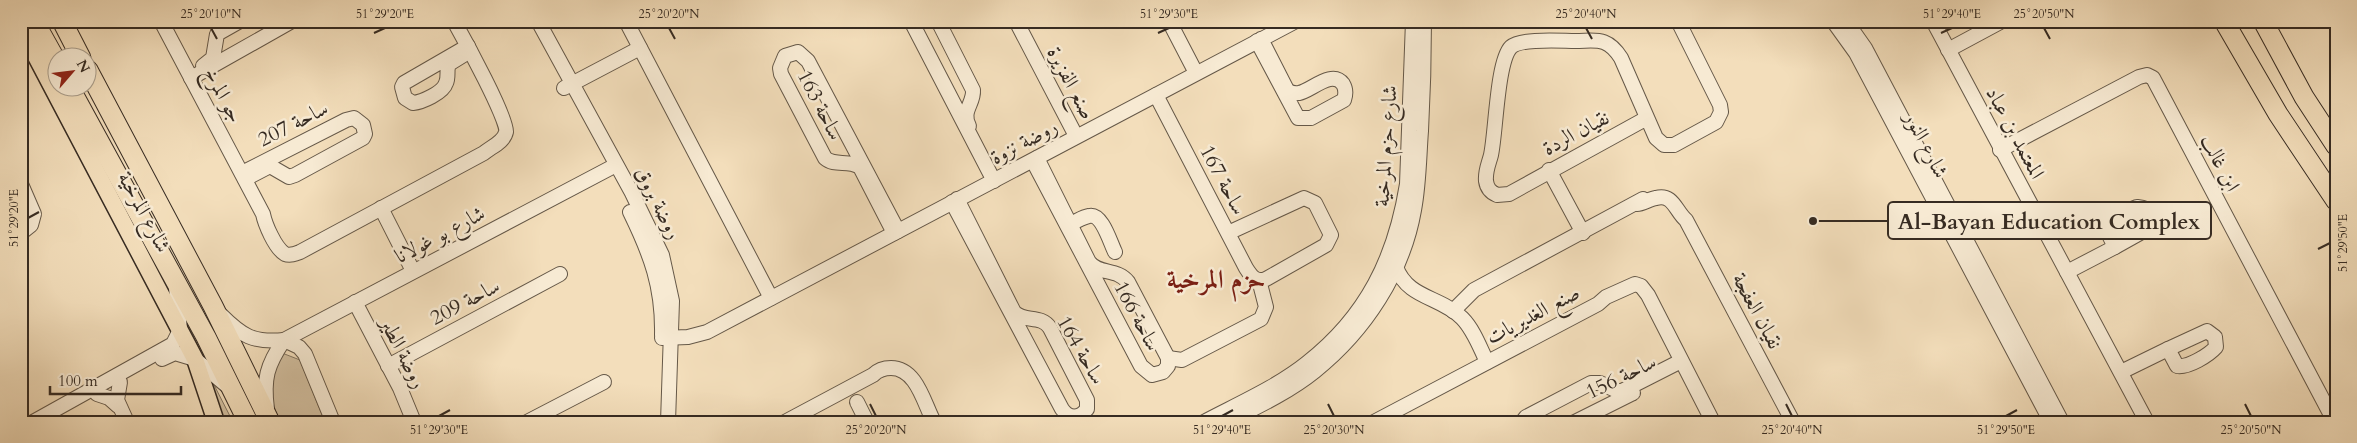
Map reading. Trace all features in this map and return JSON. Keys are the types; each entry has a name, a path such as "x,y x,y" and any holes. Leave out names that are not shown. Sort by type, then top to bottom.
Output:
{"highway":[{"path":"34,21 49,48"},
{"path":"62,21 69,30 77,48"},
{"path":"2224,21 2278,114 2336,201"},
{"path":"2263,21 2304,97 2336,146"},
{"name":"شارع المرخية","path":"98,89 213,306 269,421"},
{"name":"شارع المرخية","path":"75,98 174,278 236,395 248,422"}],"main road":[{"name":"شارع المرخية","path":"21,28 195,359 204,379 216,422"}],"street":[{"name":"جو المرخ","path":"161,21 263,214 282,243 290,248 303,249 484,153 502,139 506,132 506,123 454,21"},
{"path":"190,76 210,62 214,55 217,34 240,21"},
{"path":"190,76 231,56 292,21"},
{"name":"روضة بروق","path":"530,21 662,255 672,301 658,422"},
{"name":"روضة بروق","path":"538,21 567,86"},
{"path":"626,21 771,298"},
{"path":"911,21 952,103 996,180"},
{"path":"938,21 971,83 973,90 972,101 965,113 967,122 996,180"},
{"name":"صنع الفزيرة","path":"1016,21 1076,136"},
{"path":"1169,21 1198,72"},
{"path":"1174,21 1198,72"},
{"name":"روضة نزوة","path":"667,338 688,337 707,332 1296,21"},
{"name":"شارع حزم المرخية","path":"1204,422 1306,364 1333,340 1370,294 1396,238 1407,184 1413,21"},
{"name":"شارع حزم المرخية","path":"1227,422 1244,417 1291,388 1339,350 1362,324 1383,293 1396,267 1407,239 1414,210 1424,21"},
{"path":"1424,42 1428,21"},
{"path":"1647,118 1656,133 1656,138 1664,145 1674,145 1707,125 1714,118 1716,110 1707,82 1678,21"},
{"name":"شارع النور","path":"1833,21 1860,60 2062,422"},
{"name":"شارع النور","path":"1846,21 1865,48 2051,422"},
{"name":"المعتمد بن عباد","path":"1933,21 2000,150 2147,422"},
{"path":"1948,50 2002,21"},
{"path":"1259,40 1285,87 1291,92 1302,92 1332,79 1342,83 1346,94 1342,102 1307,120 1298,118 1259,40"},
{"name":"نقيان الردة","path":"1541,40 1584,41 1607,47 1621,60 1647,118 1524,184 1509,188 1497,185 1492,178 1490,158 1500,77 1505,56 1511,47 1518,44 1541,40"},
{"path":"215,47 222,53 231,56"},
{"path":"567,86 640,48"},
{"path":"469,49 451,61 447,66 446,84 440,91 417,102 409,102 402,93 404,83 432,66 469,49"},
{"name":"ساحة 163","path":"798,52 804,55 896,232 865,174 855,164 844,162 832,163 822,153 781,74 781,61 785,56 798,52"},
{"path":"432,66 447,74"},
{"name":"ابن غالب","path":"2000,150 2139,77 2147,75 2152,78 2330,418"},
{"path":"1291,107 1302,92"},
{"name":"ساحة 167","path":"1158,94 1232,236 1249,273 1259,280 1266,307 1261,319 1182,360 1168,358"},
{"path":"952,103 962,104 972,101"},
{"name":"ساحة 207","path":"350,118 359,120 365,130 365,134 358,141 295,175 288,176 279,170 267,166 243,176 280,153 350,118"},
{"name":"ساحة 163","path":"844,162 851,156 853,147"},
{"path":"279,170 280,153"},
{"name":"ساحة 166","path":"1035,159 1092,266 1120,274 1128,282 1168,358 1168,366 1163,372 1156,375 1144,371 1098,285 1035,159"},
{"name":"شارع بو غولانا","path":"213,306 241,333 255,340 284,340 611,167"},
{"path":"1550,170 1583,233"},
{"path":"21,184 34,214 31,225 21,233"},
{"path":"21,195 26,204 28,215 21,226"},
{"name":"نقيان العفجة","path":"1454,311 1474,290 1637,204 1656,197 1665,198 1674,204 1686,220 1793,422"},
{"name":"ساحة 167","path":"1232,236 1304,198 1312,200 1318,208 1331,235 1328,243 1266,278 1259,280"},
{"name":"ساحة 164","path":"954,201 1014,312 1018,316 1043,320 1050,328 1087,400 1087,409 1082,414 1074,417 1065,414 1020,331 954,201"},
{"name":"ساحة 167","path":"1303,204 1314,210 1324,234 1318,244 1272,270 1264,272 1250,264 1232,236 1294,205 1303,204"},
{"path":"381,208 413,271"},
{"path":"1070,224 1090,216 1095,217 1100,221 1115,252"},
{"path":"2067,272 2115,247"},
{"name":"صنع الغديريات","path":"1396,267 1402,280 1410,288 1454,311 1469,327 1487,362"},
{"path":"1098,285 1106,271"},
{"name":"ساحة 209","path":"388,366 560,274"},
{"path":"33,422 98,384 168,348 177,340 180,330 180,314 174,278"},
{"path":"1383,293 1398,287 1410,288"},
{"name":"صنع الغديريات","path":"1374,422 1598,304 1635,291 1642,295 1654,309 1713,422"},
{"name":"روضة الطير","path":"354,302 388,366 414,422"},
{"path":"1020,331 1024,322 1031,318"},
{"name":"روضة بروق","path":"667,338 668,422"},
{"path":"284,340 299,347 304,354 333,422"},
{"name":"شارع بو غولانا","path":"269,421 265,392 268,366 284,340"},
{"path":"2121,372 2168,348"},
{"path":"44,422 175,353 195,359 217,375 236,395"},
{"name":"ساحة 156","path":"1522,422 1526,417 1591,383 1600,383 1620,392 1683,364"},
{"name":"ساحة 156","path":"1575,422 1683,364"},
{"path":"785,422 885,368 903,371 914,382 934,422"},
{"path":"118,406 116,394 120,382"},
{"path":"527,422 604,382"},
{"path":"1606,406 1609,396 1607,387"},
{"path":"97,394 109,398 118,406 127,422"},
{"path":"857,402 868,422"}],"shaded area":[{"path":"282,353 300,360 325,422 280,422 273,403 271,387 274,371"},
{"path":"212,381 233,422 220,422 208,384"}],"place":[{"name":"Al-Bayan Education Complex","path":"1813,221"}],"district":[{"name":"حزم المرخية","path":"1216,279"}]}
